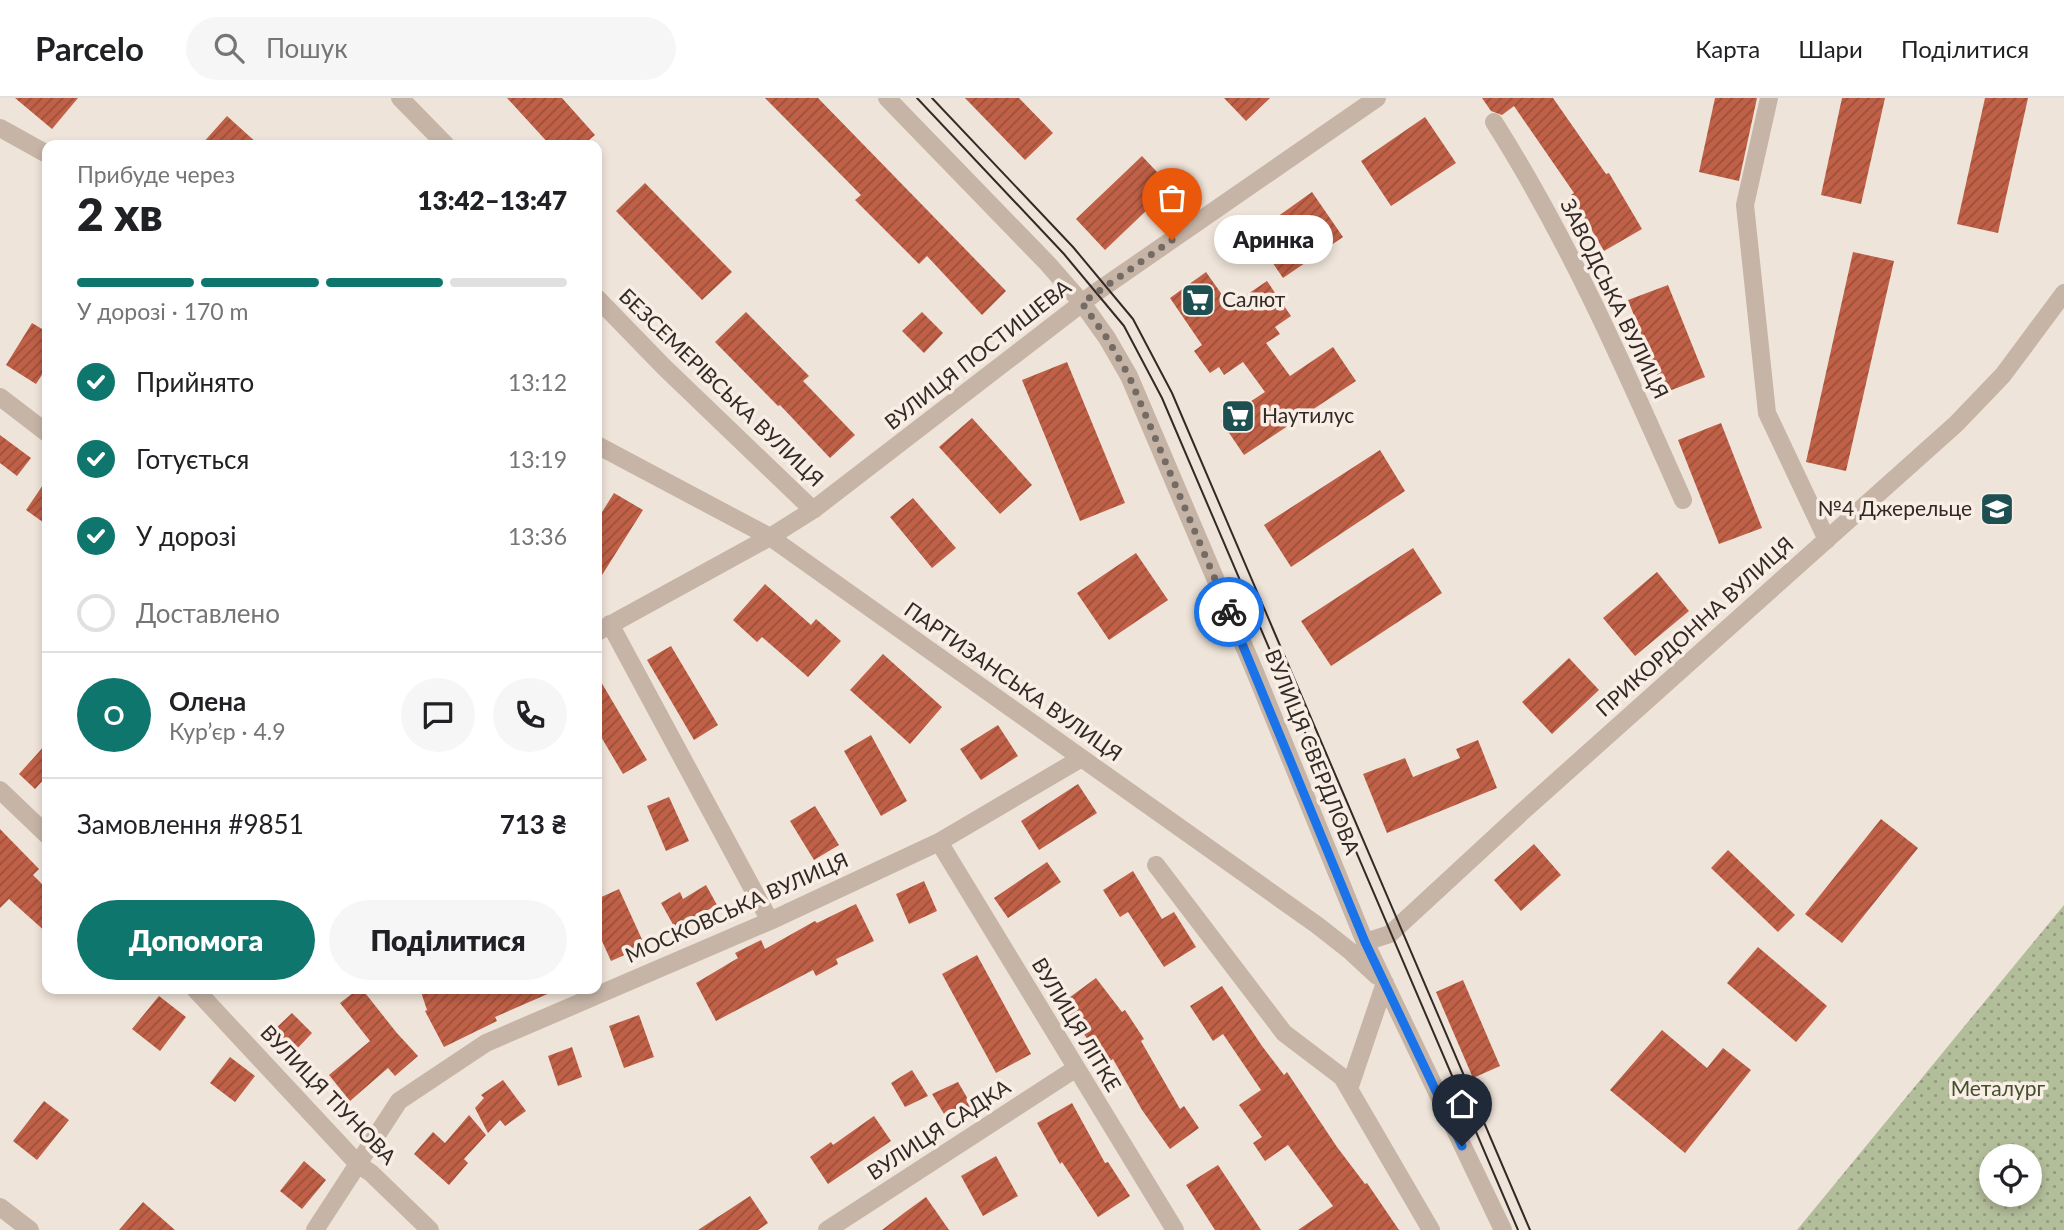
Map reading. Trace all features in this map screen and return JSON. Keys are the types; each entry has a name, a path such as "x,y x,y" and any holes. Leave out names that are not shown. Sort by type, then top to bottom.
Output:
{"street":[{"path":"400,98 441,140"},
{"name":"ВУЛИЦЯ СВЕРДЛОВА","path":"887,98 1048,264 1082,303 1129,376 1255,672 1365,942 1503,1230"},
{"name":"ВУЛИЦЯ ПОСТИШЕВА","path":"603,628 770,537 813,510 1082,303 1377,98"},
{"path":"1769,98 1745,205 1767,413 1827,540"},
{"name":"ЗАВОДСЬКА ВУЛИЦЯ","path":"1494,122 1565,244 1610,335 1683,500"},
{"path":"2,134 42,152"},
{"name":"ПРИКОРДОННА ВУЛИЦЯ","path":"1365,942 1390,934 1521,813 1906,471 2003,375 2064,293"},
{"name":"БЕЗСЕМЕРІВСЬКА ВУЛИЦЯ","path":"602,303 664,367 813,510"},
{"path":"0,397 42,429"},
{"name":"ПАРТИЗАНСЬКА ВУЛИЦЯ","path":"602,448 770,537 1317,925 1385,984"},
{"path":"603,628 770,921"},
{"name":"МОСКОВСЬКА ВУЛИЦЯ","path":"602,993 770,921 939,842 1080,759"},
{"path":"0,790 42,830"},
{"name":"ВУЛИЦЯ ЛІТКЕ","path":"939,842 1175,1230"},
{"path":"1156,865 1284,1032 1342,1077 1431,1230"},
{"path":"1349,1088 1385,984"},
{"name":"ВУЛИЦЯ ТІУНОВА","path":"200,994 359,1165 371,1172 430,1230"},
{"name":"МОСКОВСЬКА ВУЛИЦЯ","path":"315,1230 399,1101 486,1043 600,994"},
{"name":"ВУЛИЦЯ САДКА","path":"827,1230 1075,1069"},
{"path":"0,1207 30,1230"}],"green space":[{"name":"Металург","path":"2064,905 2064,1230 1797,1230"}],"building":[{"path":"15,98 78,98 52,129"},
{"path":"507,98 562,98 595,135 589,140 545,140"},
{"path":"765,98 818,98 1006,291 982,315 927,256 919,264 855,200 861,195"},
{"path":"965,98 1019,98 1053,133 1025,160"},
{"path":"1224,98 1270,98 1246,121"},
{"path":"1482,98 1553,98 1606,174 1609,173 1642,229 1604,251 1571,195 1574,193 1514,106 1502,115 1491,111"},
{"path":"1715,98 1757,98 1739,181 1699,172"},
{"path":"1842,98 1885,98 1861,204 1821,195"},
{"path":"1985,98 2028,98 1998,233 1957,224"},
{"path":"227,116 253,140 205,140"},
{"path":"1425,117 1456,163 1391,206 1361,161"},
{"path":"1142,156 1171,187 1105,250 1076,219"},
{"path":"645,183 732,272 702,300 616,211"},
{"path":"1312,192 1343,237 1283,278 1253,234"},
{"path":"1853,252 1894,261 1846,471 1806,462"},
{"path":"1206,272 1230,306 1267,281 1291,316 1275,327 1280,334 1266,343 1290,376 1333,347 1356,381 1244,455 1221,421 1265,392 1243,362 1224,375 1219,367 1210,373 1194,351 1202,345 1170,298"},
{"path":"1668,285 1705,377 1664,393 1628,300"},
{"path":"746,312 809,376 803,381 855,435 830,458 715,342"},
{"path":"922,312 943,333 924,353 902,331"},
{"path":"32,323 42,329 42,375 36,384 6,365"},
{"path":"1067,362 1125,503 1080,521 1022,380"},
{"path":"972,418 1032,485 1000,514 939,447"},
{"path":"1721,423 1762,528 1719,544 1678,440"},
{"path":"0,435 31,458 17,476 0,463"},
{"path":"1380,450 1405,491 1291,567 1264,525"},
{"path":"42,486 42,521 26,510"},
{"path":"614,493 643,510 602,575 602,512"},
{"path":"913,498 956,548 932,568 890,517"},
{"path":"1413,548 1442,593 1331,666 1301,621"},
{"path":"1136,553 1168,600 1109,640 1077,593"},
{"path":"1657,572 1689,611 1635,656 1603,618"},
{"path":"765,584 811,625 816,619 841,641 808,677 762,637 757,642 733,620"},
{"path":"671,646 718,725 694,740 647,660"},
{"path":"883,654 942,707 910,744 850,690"},
{"path":"1569,658 1599,690 1552,734 1522,702"},
{"path":"602,684 647,760 623,774 602,738"},
{"path":"998,725 1018,756 981,780 960,749"},
{"path":"871,735 907,801 881,816 844,751"},
{"path":"1478,740 1497,788 1387,833 1363,774 1405,758 1413,777 1460,758 1456,749"},
{"path":"42,749 42,781 35,789 19,774"},
{"path":"1078,784 1097,813 1039,850 1021,821"},
{"path":"669,797 689,841 666,851 647,806"},
{"path":"815,806 839,845 814,860 790,821"},
{"path":"1881,819 1918,848 1842,943 1805,914"},
{"path":"0,829 39,869 33,875 42,884 42,929 9,899 0,908"},
{"path":"1534,844 1561,875 1521,911 1494,880"},
{"path":"1728,850 1795,915 1778,932 1711,868"},
{"path":"1047,862 1061,882 1008,918 994,898"},
{"path":"1133,871 1162,919 1174,912 1196,947 1164,967 1128,912 1120,917 1103,890"},
{"path":"924,881 937,911 909,924 896,894"},
{"path":"706,885 717,905 675,928 661,903 680,892 683,899"},
{"path":"619,889 645,946 611,961 602,941 602,897"},
{"path":"856,904 874,941 836,959 838,964 816,976 813,970 716,1021 696,983 738,958 735,953 761,940 765,949 815,921 817,923"},
{"path":"1758,947 1827,1006 1796,1042 1727,983"},
{"path":"977,955 1031,1054 996,1073 942,974"},
{"path":"1096,978 1122,1012 1125,1010 1144,1039 1141,1041 1180,1109 1184,1106 1199,1128 1170,1149 1142,1110 1113,1059 1105,1064 1062,1003"},
{"path":"1463,980 1500,1066 1473,1078 1436,992"},
{"path":"1222,986 1262,1046 1284,1075 1287,1072 1337,1147 1365,1184 1367,1183 1399,1230 1298,1230 1333,1206 1288,1145 1265,1161 1253,1143 1262,1137 1239,1105 1261,1090 1223,1034 1213,1041 1190,1006"},
{"path":"352,994 366,994 418,1056 395,1076 388,1068 350,1101 329,1075 370,1041 340,1003"},
{"path":"422,994 548,994 495,1017 497,1021 444,1047 425,1011 427,1010"},
{"path":"159,996 186,1017 160,1051 132,1029"},
{"path":"292,1013 312,1033 295,1051 274,1030"},
{"path":"639,1015 654,1057 624,1068 609,1026"},
{"path":"1662,1030 1707,1068 1723,1048 1751,1070 1685,1153 1610,1090"},
{"path":"572,1047 582,1077 558,1086 548,1056"},
{"path":"230,1057 255,1076 235,1102 210,1083"},
{"path":"912,1070 928,1096 905,1107 891,1083"},
{"path":"503,1080 526,1111 505,1126 500,1120 488,1133 475,1108 484,1098 481,1095"},
{"path":"958,1082 972,1106 947,1119 932,1094"},
{"path":"44,1101 69,1120 37,1160 13,1141"},
{"path":"1072,1103 1105,1163 1108,1162 1130,1196 1098,1217 1062,1162 1060,1164 1037,1123"},
{"path":"469,1115 486,1135 464,1159 468,1163 449,1185 414,1154 433,1132 445,1143"},
{"path":"874,1116 891,1141 828,1184 810,1157 831,1142 833,1145"},
{"path":"996,1156 1018,1196 983,1216 961,1176"},
{"path":"304,1161 326,1180 302,1209 280,1191"},
{"path":"1218,1165 1261,1230 1215,1230 1186,1185"},
{"path":"750,1196 768,1223 758,1230 698,1230"},
{"path":"926,1197 949,1230 882,1230 904,1213"},
{"path":"143,1202 175,1230 119,1230"}],"tram line":[{"path":"917,98 1064,254 1124,326 1162,398 1518,1230"},
{"path":"932,98 1073,247 1133,319 1172,393 1530,1230"}],"way so far":[{"path":"1172,240 1082,303 1129,376 1229,612"}],"place":[{"name":"Аринка","path":"1172,240"},
{"name":"Салют","path":"1198,300"},
{"name":"Наутилус","path":"1238,416"},
{"name":"№4 Джерельце","path":"1997,509"}],"route":[{"path":"1229,612 1365,942 1462,1146"}]}
